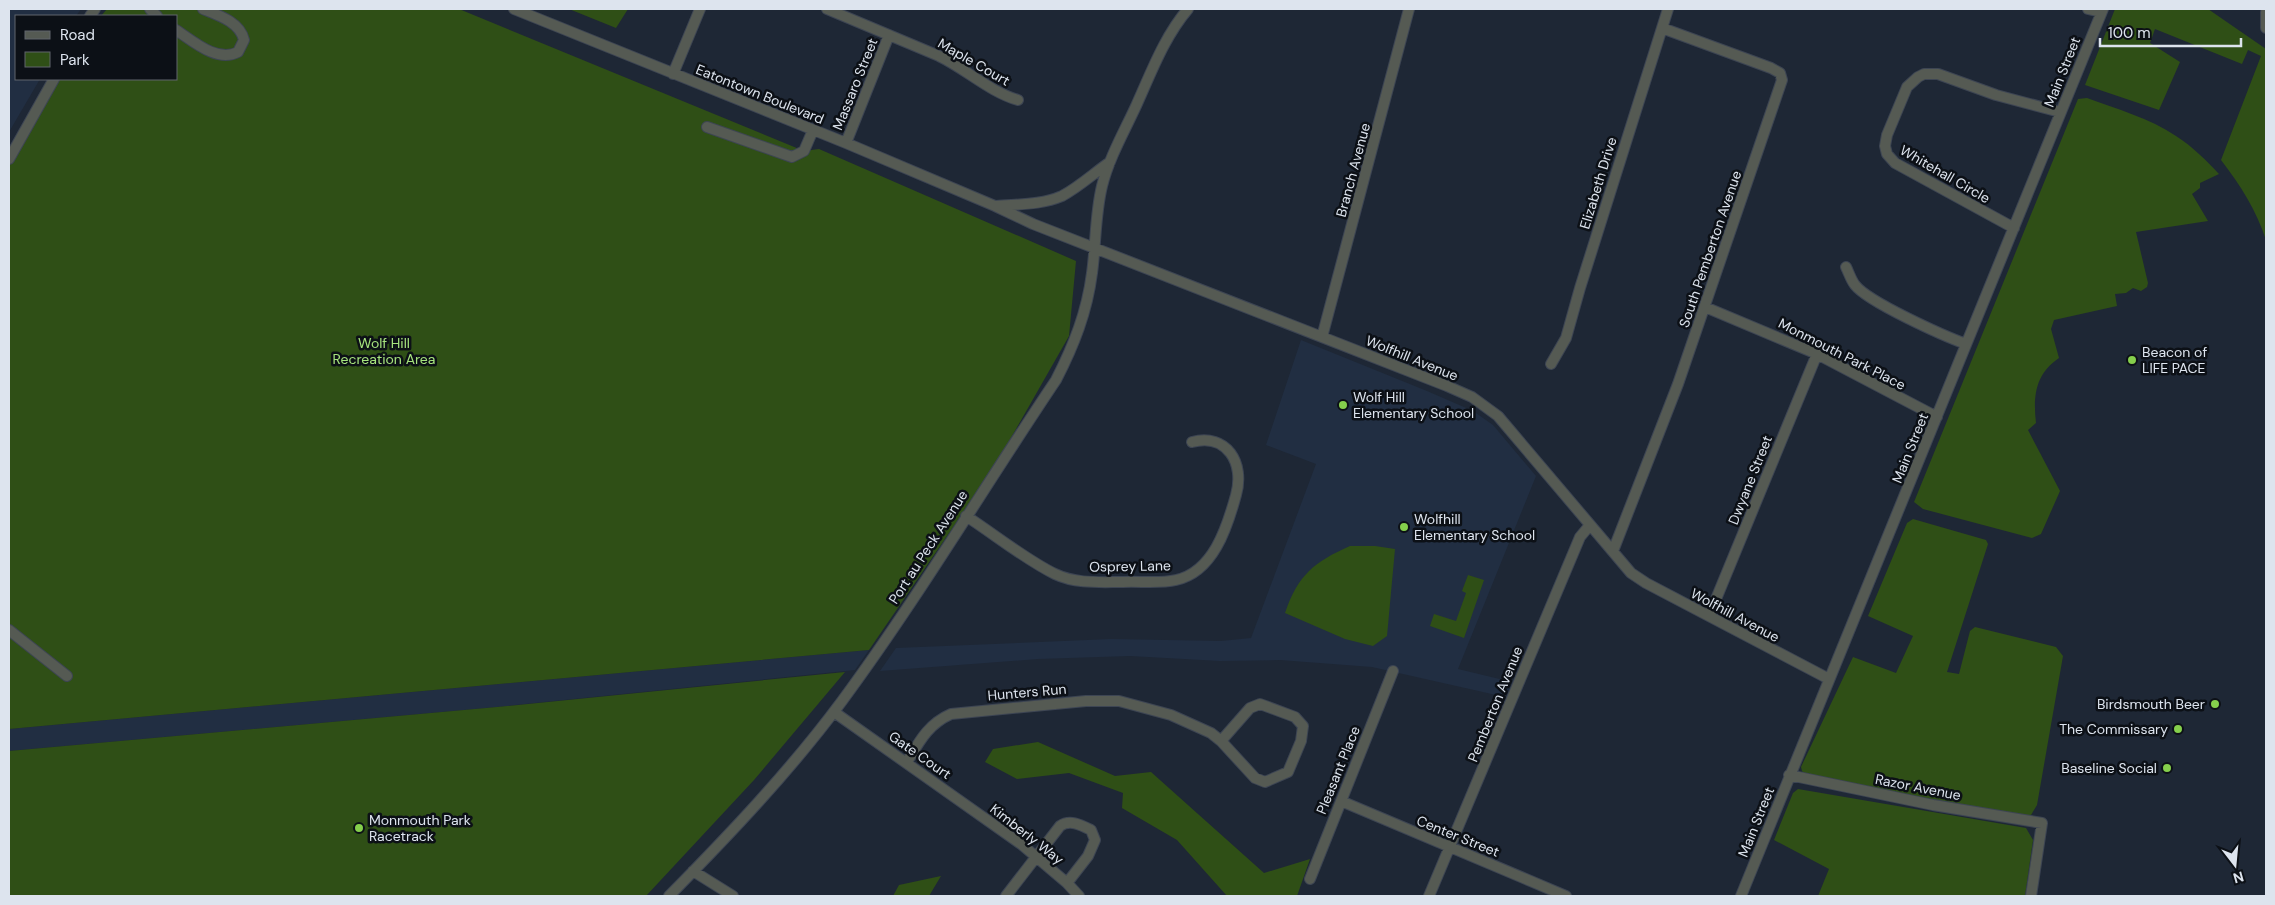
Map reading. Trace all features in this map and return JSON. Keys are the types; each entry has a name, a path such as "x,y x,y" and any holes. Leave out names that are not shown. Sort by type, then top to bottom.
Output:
{"street":[{"path":"178,31 211,52 228,56 238,52 244,40 238,28 221,16 203,9"},
{"name":"Eatontown Boulevard","path":"514,9 846,143 995,206"},
{"path":"673,74 700,9"},
{"name":"Maple Court","path":"827,9 957,64 996,92 1018,100"},
{"path":"995,206 1034,203 1052,199 1071,190 1110,162 1169,36 1188,9"},
{"name":"Branch Avenue","path":"1322,337 1409,9"},
{"name":"Elizabeth Drive","path":"1551,364 1566,338 1668,9"},
{"path":"2088,9 2102,10"},
{"name":"Main Street","path":"1741,896 2102,10"},
{"path":"2266,12 2266,28"},
{"name":"South Pemberton Avenue","path":"1613,551 1678,384 1781,89 1782,77 1771,68 1662,28"},
{"name":"Massaro Street","path":"846,143 889,35"},
{"name":"Whitehall Circle","path":"2014,228 1895,163 1887,154 1885,146 1887,135 1907,86 1918,76 1924,74 1938,74 1996,95 2060,112"},
{"path":"9,159 53,80"},
{"path":"707,127 792,157 804,151 813,130"},
{"name":"Port au Peck Avenue","path":"669,896 765,796 834,712 881,646 1056,380 1070,353 1087,305 1097,210 1102,185 1110,162"},
{"name":"Wolfhill Avenue","path":"995,206 1094,248 1472,397 1488,409 1522,444 1625,567 1639,579 1829,679"},
{"path":"1846,267 1855,285 1869,296 1942,335 1966,344"},
{"name":"Monmouth Park Place","path":"1704,307 1817,354 1937,417"},
{"name":"Dwyane Street","path":"1709,616 1817,354"},
{"name":"Osprey Lane","path":"966,516 1047,569 1067,578 1096,582 1170,581 1186,577 1203,567 1215,550 1235,498 1239,481 1237,464 1225,448 1210,441 1192,442"},
{"name":"Pemberton Avenue","path":"1429,896 1576,546 1580,537 1590,525"},
{"path":"9,630 67,676"},
{"name":"Pleasant Place","path":"1310,879 1393,671"},
{"name":"Hunters Run","path":"907,762 927,730 938,721 956,713 1101,700 1135,704 1171,715 1211,732 1221,741"},
{"path":"1254,705 1267,706 1295,717 1303,726 1300,741 1288,772 1265,782 1255,778 1221,741 1254,705"},
{"name":"Gate Court","path":"834,712 956,798"},
{"name":"Razor Avenue","path":"1789,775 1942,807 2042,822 2031,896"},
{"name":"Kimberly Way","path":"956,798 1035,856 1067,883 1079,896"},
{"name":"Center Street","path":"1341,800 1566,896"},
{"path":"1006,896 1035,856 1065,823 1081,825 1090,830 1095,840 1091,850 1067,883"},
{"path":"694,871 733,896"}],"shaded area":[{"path":"9,9 81,9 77,15 15,15 15,80 39,80 9,132"},
{"name":"Wolfhill Elementary School","path":"1301,340 1473,411 1493,425 1536,476 1458,669 1512,682 1505,697 1372,667 1280,660 1220,661 1130,656 1038,659 880,671 896,648 1111,639 1221,641 1251,638 1316,464 1266,445"},
{"path":"869,650 855,670 497,707 9,751 9,729"}],"green space":[{"name":"Wolf Hill Recreation Area","path":"107,9 459,9 804,151 819,149 1076,261 1069,336 995,466 869,650 9,729 9,163 54,80 178,80 178,15 102,15"},
{"path":"569,9 628,9 616,28"},
{"path":"2115,9 2208,9 2266,49 2266,240 2258,218 2247,198 2221,160 2261,56 2248,50 2242,64 2155,29 2150,43 2180,62 2159,110 2085,85"},
{"path":"2087,98 2133,114 2166,130 2194,149 2219,174 2200,183 2200,188 2192,194 2208,221 2136,232 2148,283 2147,287 2141,291 2133,288 2126,293 2115,294 2117,306 2054,320 2051,329 2059,358 2051,364 2040,379 2035,404 2036,423 2028,430 2060,491 2041,534 2032,538 1923,509 1914,502 2078,99"},
{"path":"1913,519 1986,540 1988,544 1947,672 1959,674 1970,631 1975,627 2056,647 2063,656 2037,805 2031,815 2021,815 1807,777 1802,771 1801,767 1853,657 1896,673 1913,636 1868,616 1907,523"},
{"path":"1350,546 1375,546 1395,549 1387,636 1373,646 1345,639 1285,613 1296,589 1309,571 1326,558"},
{"path":"1468,575 1484,580 1464,638 1430,626 1434,614 1456,621 1466,593 1462,591"},
{"name":"Monmouth Park Racetrack","path":"845,672 754,780 646,896 9,896 9,751 497,707"},
{"path":"1038,742 1115,776 1151,772 1264,873 1310,859 1297,896 1227,896 1177,840 1122,808 1123,793 1069,773 1017,779 985,762 993,749"},
{"path":"1798,789 2026,828 2033,840 2025,896 1818,896 1829,869 1774,840 1793,793"},
{"path":"941,876 929,896 893,896 899,885"}],"place":[{"name":"Beacon of LIFE PACE","path":"2132,360"},
{"name":"Wolf Hill Elementary School","path":"1343,405"},
{"name":"Wolfhill Elementary School","path":"1404,527"},
{"name":"Birdsmouth Beer","path":"2215,704"},
{"name":"The Commissary","path":"2178,729"},
{"name":"Baseline Social","path":"2167,768"},
{"name":"Monmouth Park Racetrack","path":"359,828"}]}
